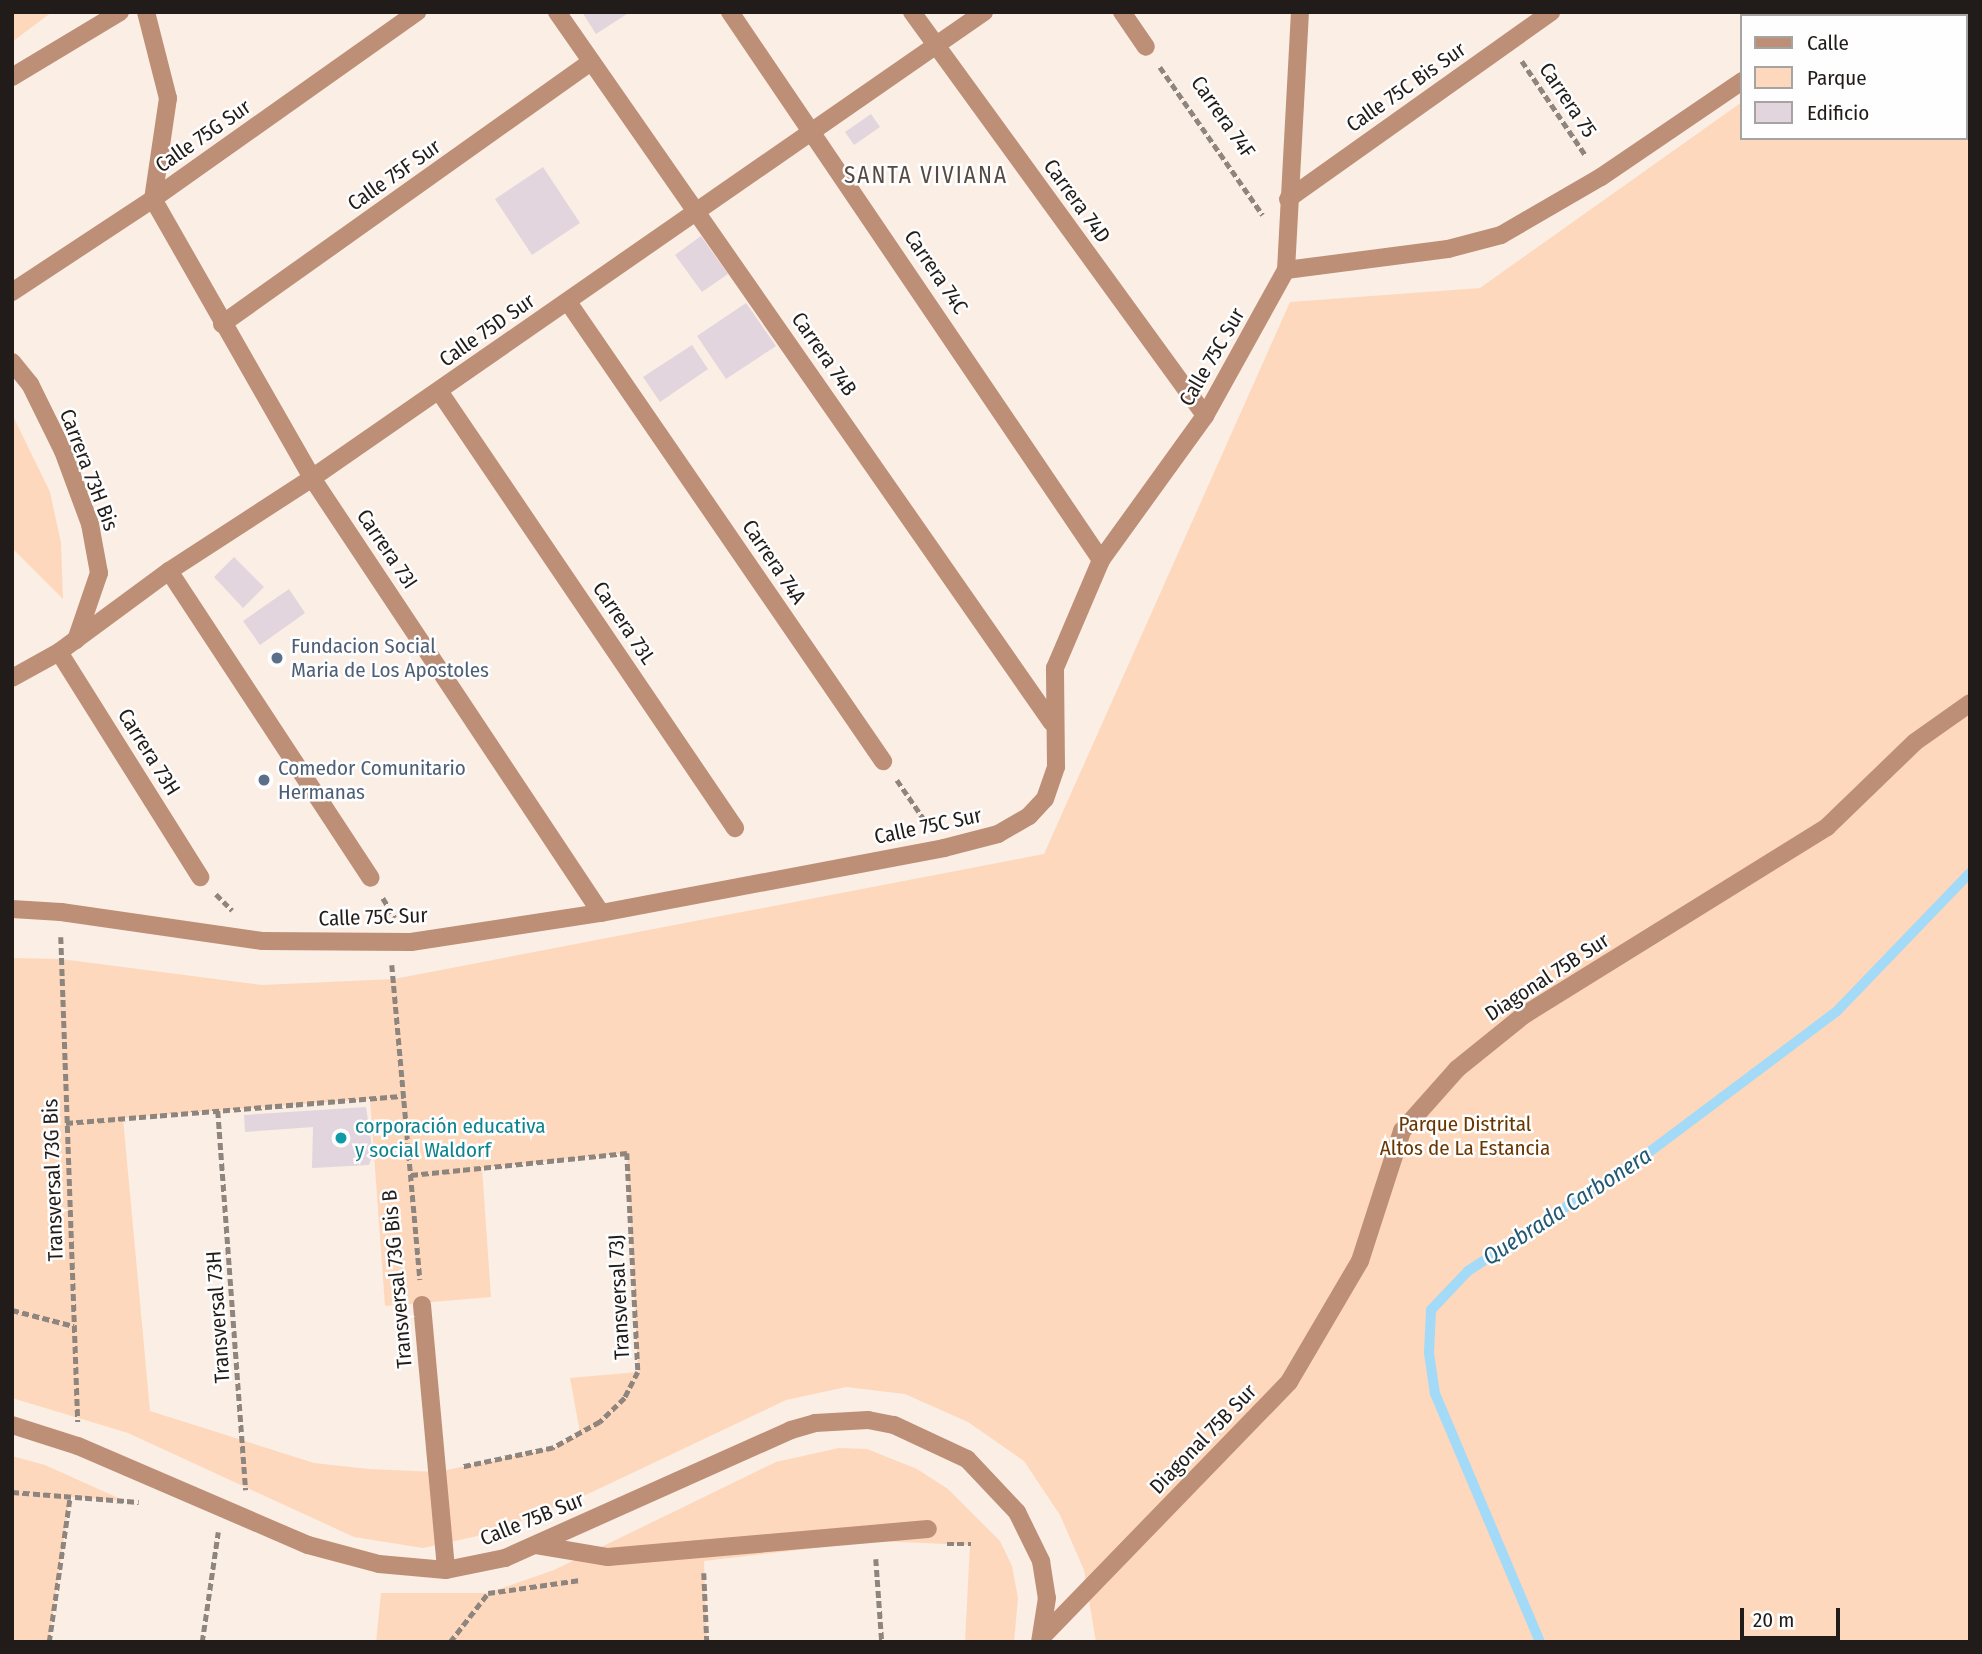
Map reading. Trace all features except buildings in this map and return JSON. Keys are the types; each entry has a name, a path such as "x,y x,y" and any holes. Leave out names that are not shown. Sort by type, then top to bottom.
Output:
{"street":[{"path":"12,77 120,12"},
{"path":"146,12 169,98 153,199"},
{"name":"Calle 75G Sur","path":"12,292 153,199 417,12"},
{"name":"Carrera 74B","path":"557,12 1052,723"},
{"name":"Carrera 74C","path":"730,12 812,129 1101,559"},
{"name":"Carrera 74D","path":"912,12 1205,416"},
{"name":"Calle 75D Sur","path":"12,678 59,652 169,571 439,391 698,213 812,129 984,12"},
{"path":"1122,12 1146,47"},
{"path":"1300,12 1286,270 1448,249 1501,235 1601,177 1741,82"},
{"name":"Calle 75C Bis Sur","path":"1288,199 1551,12"},
{"name":"Calle 75F Sur","path":"222,324 591,62"},
{"name":"Carrera 73I","path":"153,199 312,478 601,913"},
{"name":"Calle 75C Sur","path":"12,909 61,912 262,941 411,942 601,913 944,848 998,834 1029,816 1045,799 1056,767 1052,723 1055,668 1101,559 1205,416 1286,270"},
{"name":"Carrera 74A","path":"568,302 883,761"},
{"name":"Carrera 73H Bis","path":"12,362 30,384 62,451 90,524 99,573 76,640"},
{"name":"Carrera 73L","path":"439,391 735,828"},
{"path":"169,571 371,878"},
{"name":"Carrera 73H","path":"59,652 200,877"},
{"name":"Diagonal 75B Sur","path":"1041,1639 1289,1382 1360,1261 1402,1131 1457,1069 1524,1014 1826,827 1915,742 1970,703"},
{"name":"Transversal 73G Bis B","path":"422,1306 446,1570"},
{"name":"Calle 75B Sur","path":"12,1425 78,1446 249,1520 341,1555 413,1569 446,1570 505,1558 764,1440 814,1423 868,1420 946,1447 986,1476 1017,1512 1033,1539 1047,1598 1041,1639"},
{"path":"536,1545 608,1557 928,1528"}],"path":[{"name":"Carrera 75","path":"1509,42 1601,177"},
{"name":"Carrera 74F","path":"1146,47 1286,247"},
{"path":"883,761 944,848"},
{"path":"371,878 411,942"},
{"name":"Transversal 73G Bis","path":"61,912 78,1446"},
{"name":"Transversal 73G Bis B","path":"390,943 422,1306"},
{"path":"66,1123 404,1096"},
{"name":"Transversal 73H","path":"218,1111 249,1520"},
{"name":"Transversal 73J","path":"411,1175 627,1153 638,1372 625,1398 600,1422 552,1448 437,1472"},
{"path":"12,1310 74,1326"},
{"path":"12,1492 153,1503"},
{"path":"50,1642 70,1497"},
{"path":"202,1642 222,1508"},
{"path":"876,1553 882,1642"},
{"path":"450,1642 488,1593 505,1558"},
{"path":"704,1561 707,1642"}],"green space":[{"path":"12,12 52,12 12,42"},
{"name":"Parque Distrital Altos de La Estancia","path":"1970,12 1970,1642 1096,1642 1084,1570 1060,1515 1024,1461 968,1422 905,1394 846,1387 786,1400 590,1493 491,1533 423,1548 354,1537 128,1433 12,1398 12,958 61,959 262,985 394,979 1044,854 1290,302 1480,288 1741,103 1741,140 1968,140 1968,14 1868,14","holes":["370,1099 385,1306 491,1297 482,1168 627,1153 638,1372 570,1378 580,1433 553,1448 437,1472 369,1469 314,1463 150,1411 123,1118"]},
{"path":"12,414 50,492 61,543 63,599 12,548"},
{"path":"839,1448 867,1449 917,1469 948,1489 1000,1541 1012,1566 1018,1598 1014,1642 965,1642 970,1545 875,1541 704,1561 707,1642 376,1642 381,1593 488,1593 554,1570 776,1462"},
{"path":"12,1456 45,1465 125,1501 70,1497 49,1642 12,1642"}],"waterway":[{"name":"Quebrada Carbonera","path":"1540,1642 1435,1394 1429,1353 1431,1310 1468,1271 1644,1156 1837,1011 1970,873"}],"place":[{"name":"Fundacion Social Maria de Los Apostoles","path":"277,658"},
{"name":"Comedor Comunitario Hermanas","path":"264,780"},
{"name":"corporación educativa y social Waldorf","path":"341,1138"}],"district":[{"name":"SANTA VIVIANA","path":"926,175"}]}
